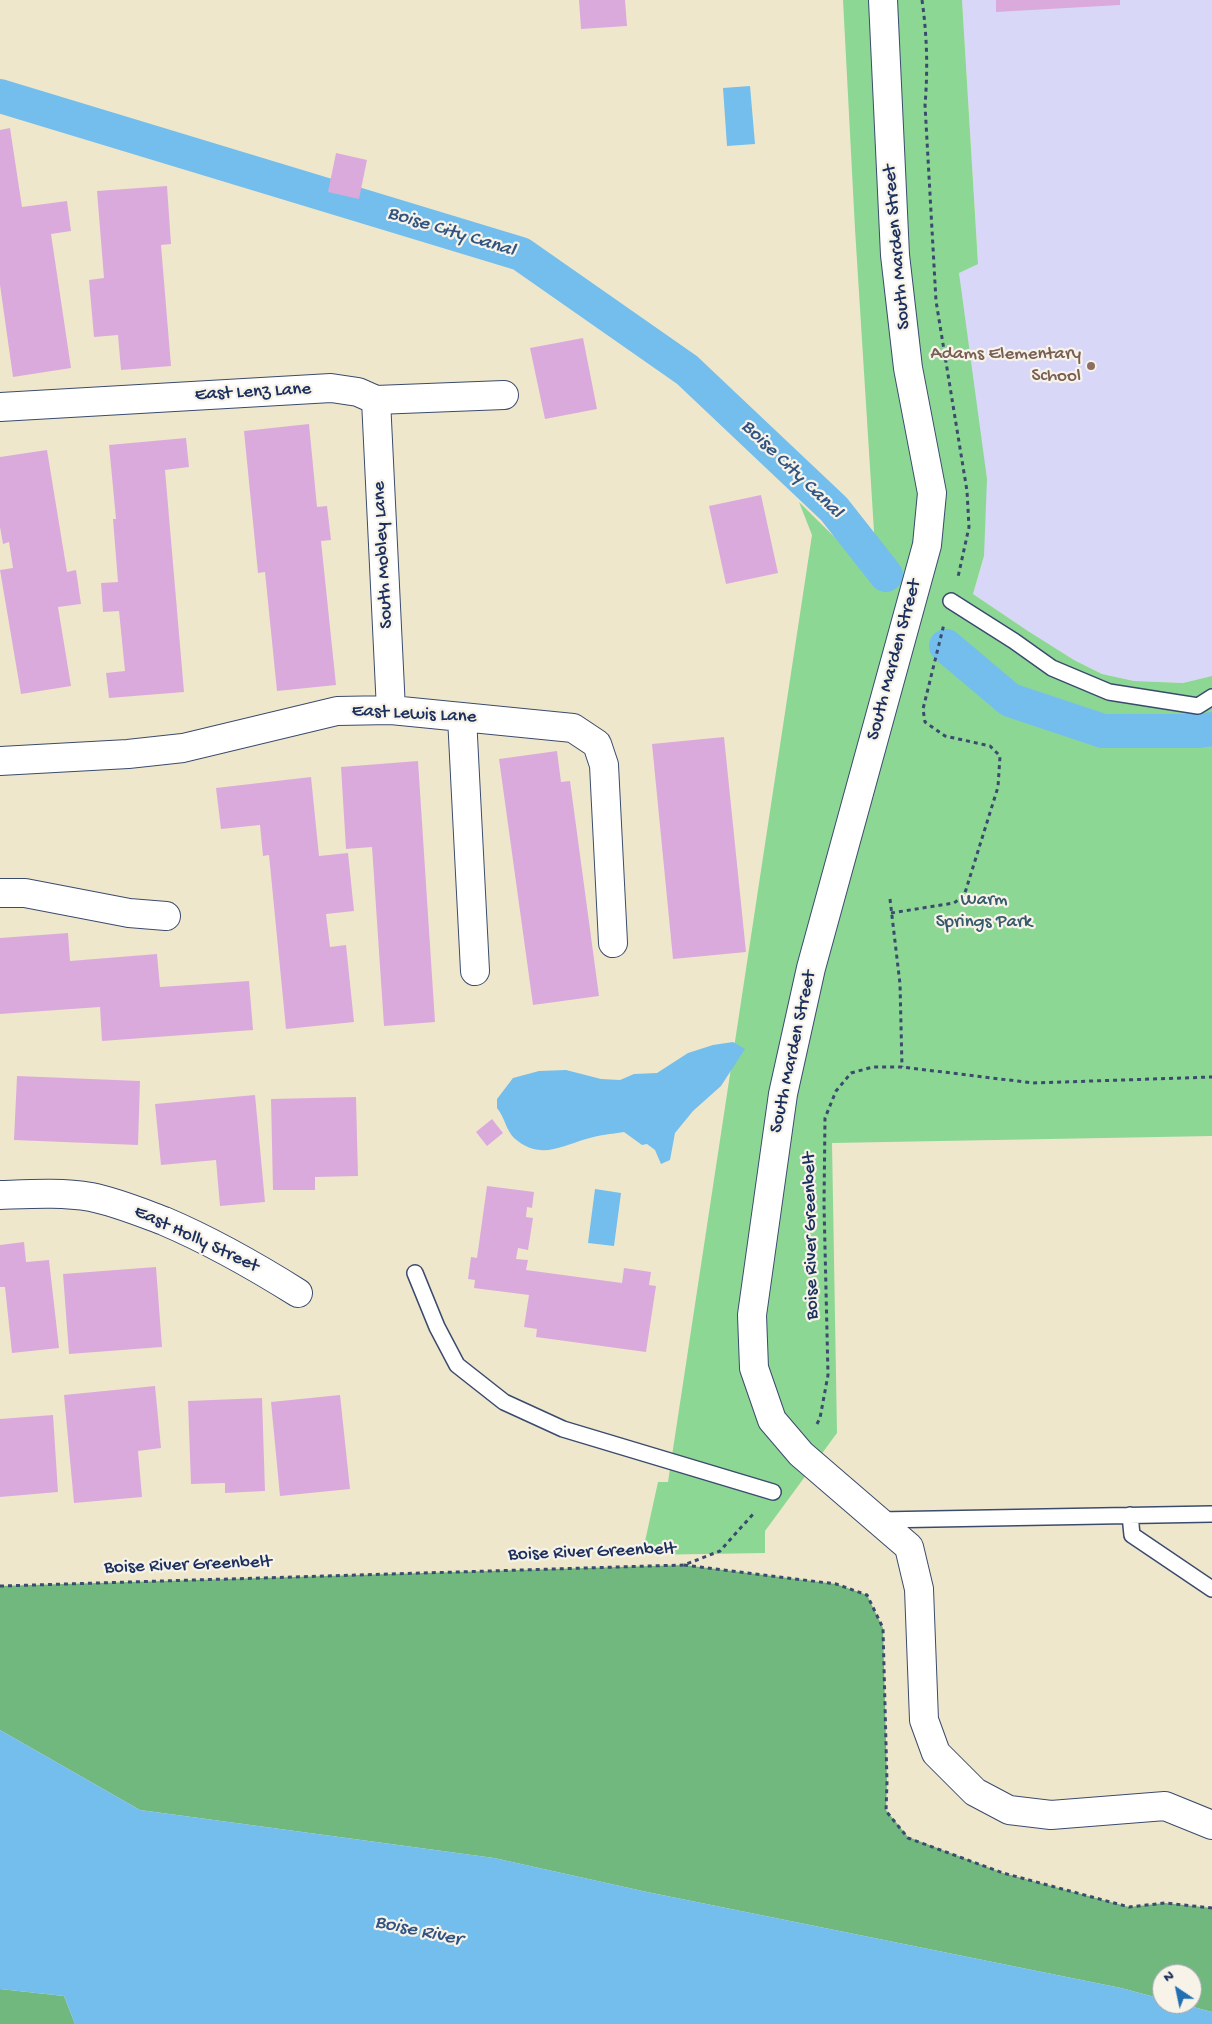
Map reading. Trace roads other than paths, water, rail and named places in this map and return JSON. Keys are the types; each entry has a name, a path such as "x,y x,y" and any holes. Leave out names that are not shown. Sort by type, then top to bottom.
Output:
{"street":[{"name":"South Marden Street","path":"882,0 896,255 908,368 932,493 927,545 811,968 783,1094 752,1314 754,1368 772,1420 801,1454 908,1547 919,1589 924,1720 936,1753 975,1792 1009,1810 1051,1815 1165,1806 1212,1825"},
{"name":"East Lenz Lane","path":"0,406 332,388 358,392 376,400 504,395"},
{"name":"South Mobley Lane","path":"376,400 391,710"},
{"name":"East Lewis Lane","path":"0,761 128,754 183,748 337,711 391,710 573,728 597,744 604,766 613,942"},
{"path":"462,717 476,971"},
{"path":"0,893 25,893 129,914 166,916"},
{"name":"East Holly Street","path":"0,1195 51,1194 91,1197 135,1209 191,1233 231,1253 298,1293"}],"lane":[{"path":"951,602 1014,641 1052,668 1109,692 1198,706 1212,698"},
{"path":"415,1273 437,1327 457,1365 504,1402 563,1430 773,1492"},
{"path":"879,1520 1212,1514"},
{"path":"1130,1515 1132,1535 1212,1589"}],"water":[{"path":"750,86 755,144 727,146 723,88"},
{"path":"733,1042 745,1049 721,1086 693,1111 675,1133 670,1160 661,1164 655,1150 647,1144 642,1145 624,1132 591,1138 550,1150 532,1149 514,1138 497,1108 497,1099 513,1078 539,1071 566,1070 601,1079 620,1080 634,1074 657,1073 688,1053 713,1045"},
{"path":"595,1189 621,1193 614,1246 588,1243"},
{"name":"Boise River","path":"0,1730 140,1810 494,1858 647,1892 1121,1988 1152,1996 1152,2014 1202,2014 1202,2009 1212,2012 1212,2024 75,2024 64,1996 0,1989"}],"waterway":[{"name":"Boise City Canal","path":"0,96 521,254 687,370 834,509 886,575"},
{"name":"Boise City Canal","path":"946,646 1010,700 1103,731 1199,731 1212,729"}],"place":[{"name":"Adams Elementary School","path":"1091,366"}],"park label":[{"name":"Warm Springs Park","path":"984,912"}]}
